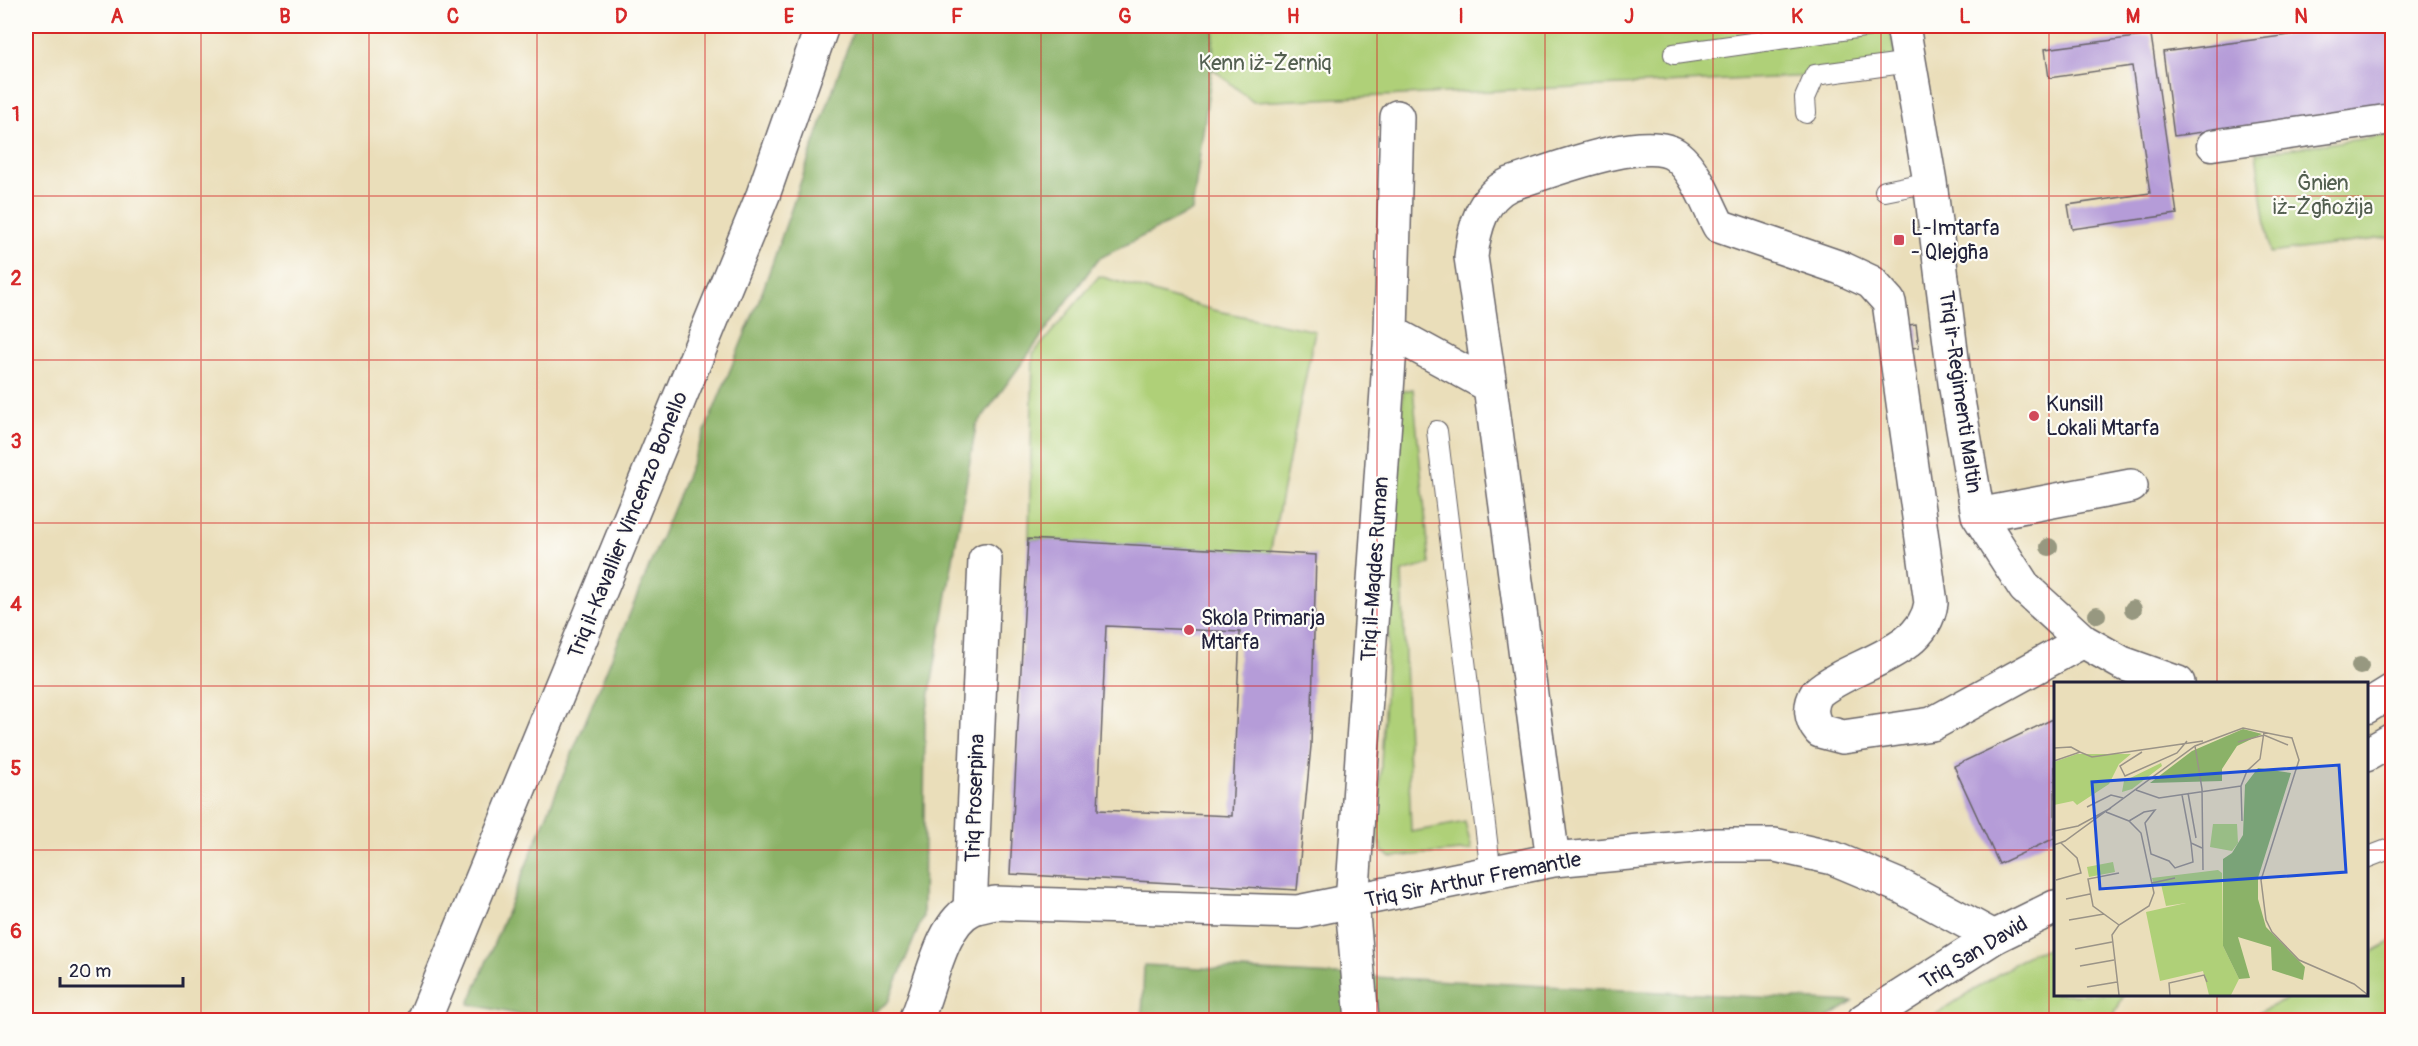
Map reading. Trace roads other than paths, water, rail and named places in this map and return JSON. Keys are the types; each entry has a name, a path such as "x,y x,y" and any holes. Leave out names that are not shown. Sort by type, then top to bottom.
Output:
{"street":[{"name":"Triq il-Kavallier Vincenzo Bonello","path":"424,1020 763,195 822,26"},
{"name":"Triq ir-Reġimenti Maltin","path":"1903,26 1930,182 1955,383 1978,515 2025,588 2083,641 2132,673 2173,682"},
{"name":"Triq il-Maqdes Ruman","path":"1362,1020 1352,903 1391,332 1397,117"},
{"path":"2212,145 2392,119"},
{"path":"1552,860 1472,257 1473,238 1489,201 1501,188 1510,184 1632,148 1659,147 1669,150 1684,162 1694,177 1719,226 1841,268 1871,282 1889,302 1923,540 1931,603 1930,612 1917,633 1897,648 1817,693 1812,704 1812,718 1820,731 1843,737 1932,724 2083,641"},
{"path":"1391,332 1490,386"},
{"path":"1978,515 2131,486"},
{"name":"Triq Proserpina","path":"970,910 985,560"},
{"path":"2367,706 2392,691"},
{"path":"2367,754 2392,740"},
{"name":"Triq Sir Arthur Fremantle","path":"970,910 995,903 1298,912 1352,903 1552,860 1716,845 1791,847 1833,858 1902,887 1994,937"},
{"name":"Triq San David","path":"1864,1020 1994,937 2054,908"},
{"path":"916,1020 940,952 954,924 970,910"}],"lane":[{"path":"1674,54 1870,26"},
{"path":"1806,113 1805,98 1815,75 1910,62"},
{"path":"1885,191 1930,182"},
{"path":"1437,431 1491,874"},
{"path":"2367,858 2392,848"}],"place":[{"name":"L-Imtarfa - Qlejgħa","path":"1899,240"},
{"name":"Kunsill Lokali Mtarfa","path":"2034,416"},
{"name":"Skola Primarja Mtarfa","path":"1189,630"}],"park label":[{"name":"Kenn iż-Żerniq","path":"1265,63"},
{"name":"Ġnien iż-Żgħożija","path":"2323,195"}]}
